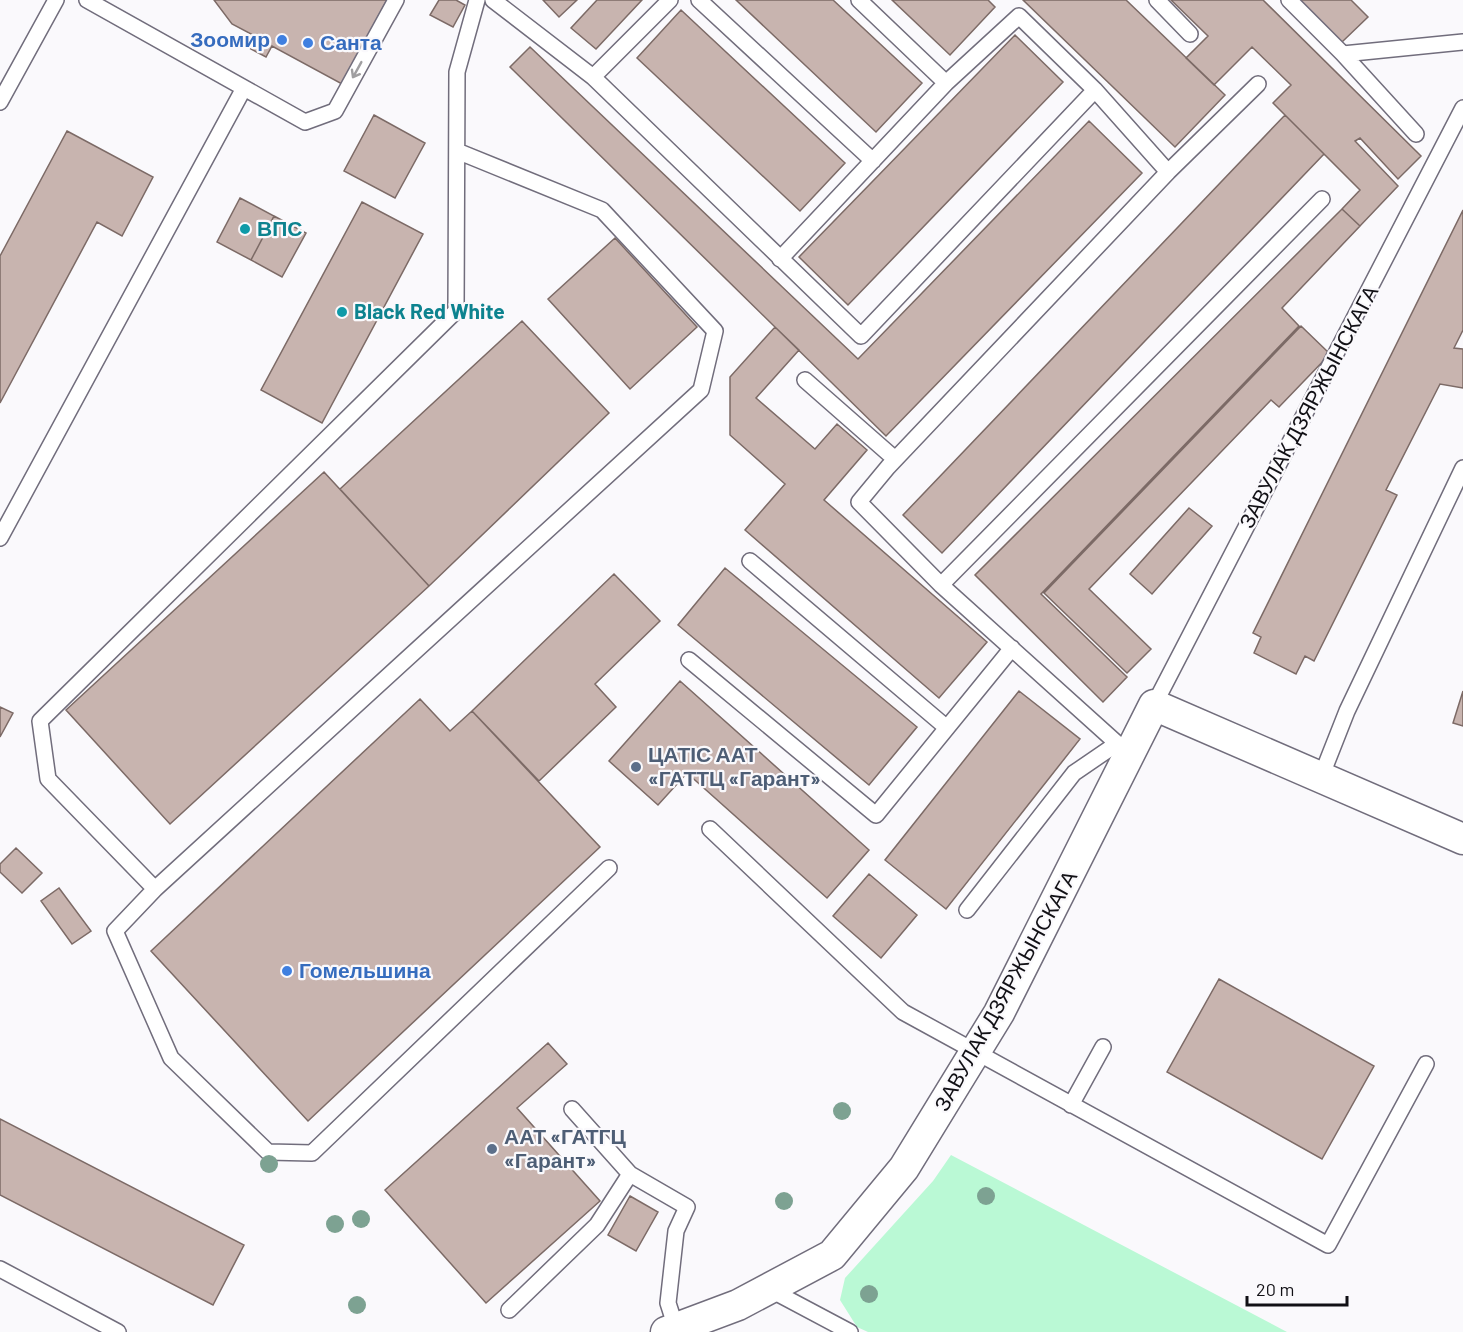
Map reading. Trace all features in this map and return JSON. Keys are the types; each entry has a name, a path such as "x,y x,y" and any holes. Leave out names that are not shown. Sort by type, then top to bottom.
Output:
{"street":[{"name":"ЗАВУЛАК ДЗЯРЖЫНСКАГА","path":"671,1330 738,1305 832,1255 904,1168 976,1054 1079,858 1122,750 1154,705"},
{"path":"1154,705 1463,839"}],"lane":[{"path":"0,102 56,0"},
{"path":"87,0 305,122 334,111 396,0"},
{"path":"155,889 48,779 40,721 456,311 457,72 477,0"},
{"path":"493,0 593,77 861,336 1095,90"},
{"path":"593,77 670,0"},
{"path":"699,0 873,161"},
{"path":"860,0 946,83"},
{"path":"1157,0 1190,34"},
{"path":"1289,0 1416,134"},
{"path":"780,259 946,83 1019,16 1095,90 1168,172"},
{"path":"1342,54 1463,42"},
{"path":"967,910 1074,773 1122,750 941,585 859,502 895,459 1168,172 1258,84"},
{"path":"0,538 244,88"},
{"name":"ЗАВУЛАК ДЗЯРЖЫНСКАГА","path":"1154,705 1463,108"},
{"path":"457,151 602,210 715,332 701,390 155,889 115,931 171,1058 268,1152 312,1153 609,868"},
{"path":"941,585 1322,199"},
{"path":"805,380 895,459"},
{"path":"1320,777 1347,711 1463,468"},
{"path":"750,561 947,728"},
{"path":"689,660 876,815 1012,648"},
{"path":"710,829 903,1012 1328,1245 1426,1064"},
{"path":"1071,1105 1103,1047"},
{"path":"572,1108 630,1174 687,1207 676,1231 668,1303 671,1330"},
{"path":"509,1310 597,1225 630,1174"},
{"path":"0,1269 118,1332"},
{"path":"769,1288 844,1331"}],"green space":[{"path":"951,1155 1287,1332 868,1332 857,1327 840,1300 845,1278 933,1181"}],"building":[{"name":"Санта","path":"214,0 387,0 342,84 272,46 266,57 249,48 255,36 232,24"},
{"path":"439,0 456,0 465,5 453,27 430,15"},
{"path":"543,0 577,0 559,17"},
{"path":"597,0 642,0 596,49 571,28"},
{"path":"736,0 833,0 922,83 876,132"},
{"path":"892,0 988,0 995,7 950,55"},
{"path":"1023,0 1126,0 1225,95 1175,147"},
{"path":"1171,0 1263,0 1421,156 1398,179 1360,138 1355,141 1398,186 1360,226 1342,209 1360,190 1273,103 1291,85 1252,47 1214,85 1186,58 1208,36"},
{"path":"1300,0 1351,0 1368,17 1342,42"},
{"path":"681,10 845,163 800,211 637,58"},
{"path":"1015,35 1063,82 848,305 799,257"},
{"path":"530,47 858,359 1089,121 1142,173 886,436 510,67"},
{"path":"374,115 425,143 395,198 344,171"},
{"path":"1285,115 1324,154 942,553 903,515"},
{"path":"67,131 153,177 122,236 97,222 0,403 0,256"},
{"name":"ВПС","path":"240,198 274,216 251,260 217,242"},
{"name":"Black Red White","path":"362,202 423,234 322,423 261,390"},
{"path":"1342,209 1360,226 1282,308 1299,326 1041,594 1127,677 1103,702 975,575"},
{"path":"1463,210 1463,330 1454,348 1463,349 1463,388 1440,384 1386,490 1397,495 1314,661 1305,656 1296,674 1254,653 1261,637 1253,633"},
{"path":"274,216 306,233 282,277 251,260"},
{"path":"615,238 697,327 630,389 548,299"},
{"path":"522,321 609,413 429,586 340,489"},
{"path":"1301,326 1330,354 1279,407 1271,400 1089,589 1151,649 1127,673 1044,593"},
{"path":"775,327 799,350 756,398 815,449 837,424 867,450 824,500 987,642 939,698 745,530 785,484 730,435 730,377"},
{"path":"324,472 429,586 170,824 66,710"},
{"path":"1189,508 1212,526 1152,594 1130,574"},
{"path":"725,568 917,727 869,785 678,625"},
{"path":"614,574 660,621 595,684 616,707 539,781 472,711"},
{"path":"680,681 869,850 827,898 687,773 658,805 609,761"},
{"path":"1019,691 1080,739 946,909 885,860"},
{"path":"1463,691 1463,726 1453,723"},
{"path":"420,699 450,731 472,711 600,847 308,1121 151,951"},
{"path":"0,707 13,713 0,737"},
{"path":"16,848 42,873 22,893 0,872 0,864"},
{"path":"869,874 917,915 881,958 833,916"},
{"path":"59,888 91,931 72,944 41,901"},
{"path":"1219,979 1374,1066 1322,1159 1167,1072"},
{"name":"ААТ «ГАТГЦ «Гарант»","path":"548,1043 567,1064 517,1108 600,1201 486,1303 385,1190"},
{"path":"0,1119 244,1245 213,1305 0,1195"},
{"path":"630,1196 658,1212 636,1251 608,1235"}],"place":[{"name":"Зоомир","path":"282,40"},
{"name":"Санта","path":"308,43"},
{"name":"ВПС","path":"245,229"},
{"name":"Black Red White","path":"342,312"},
{"name":"ЦАТІС ААТ «ГАТТЦ «Гарант»","path":"636,767"},
{"name":"Гомельшина","path":"287,971"},
{"name":"ААТ «ГАТГЦ «Гарант»","path":"492,1149"}]}
